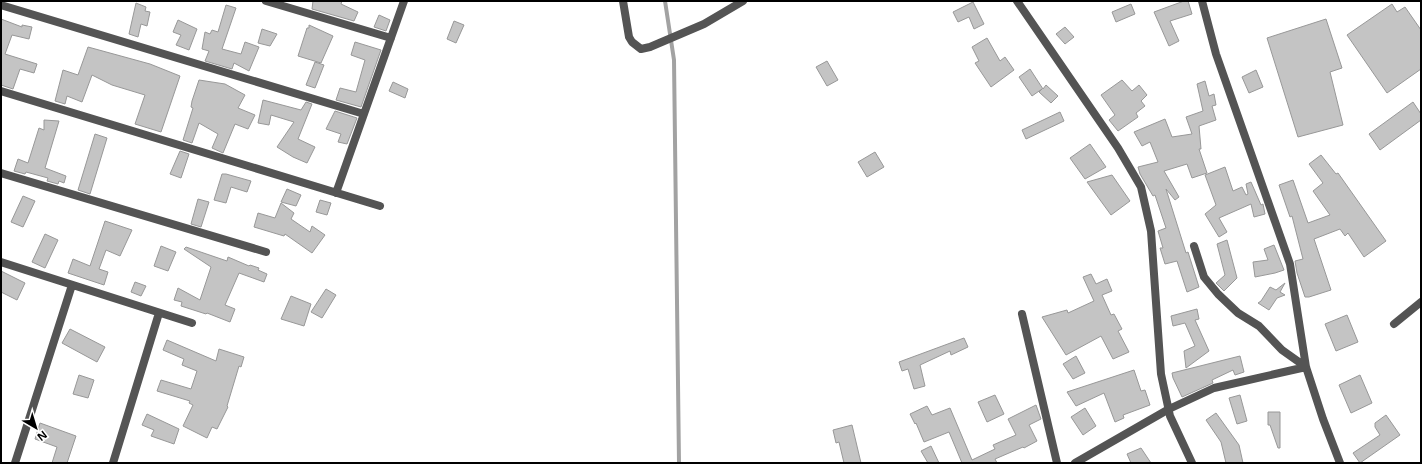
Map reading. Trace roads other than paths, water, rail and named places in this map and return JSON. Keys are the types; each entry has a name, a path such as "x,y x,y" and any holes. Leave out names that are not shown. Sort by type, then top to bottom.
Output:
{"street":[{"path":"266,1 391,38"},
{"path":"336,193 404,1"},
{"path":"623,1 629,37 632,42 641,49 650,47 704,24 743,1"},
{"path":"1017,1 1118,148 1141,187 1151,231 1161,374 1170,416 1192,463"},
{"path":"1202,1 1216,54 1290,264 1306,367 1340,463"},
{"path":"1,5 364,114"},
{"path":"1,91 380,206"},
{"path":"1,173 266,252"},
{"path":"1194,246 1204,277 1218,294 1238,313 1259,326 1282,350 1306,367"},
{"path":"1,262 192,323"},
{"path":"15,463 72,285"},
{"path":"1394,324 1421,302"},
{"path":"113,463 160,313"},
{"path":"1022,314 1057,463"},
{"path":"1075,463 1169,409 1214,388 1306,367"}],"waterway":[{"path":"665,1 674,60 679,463"}]}
